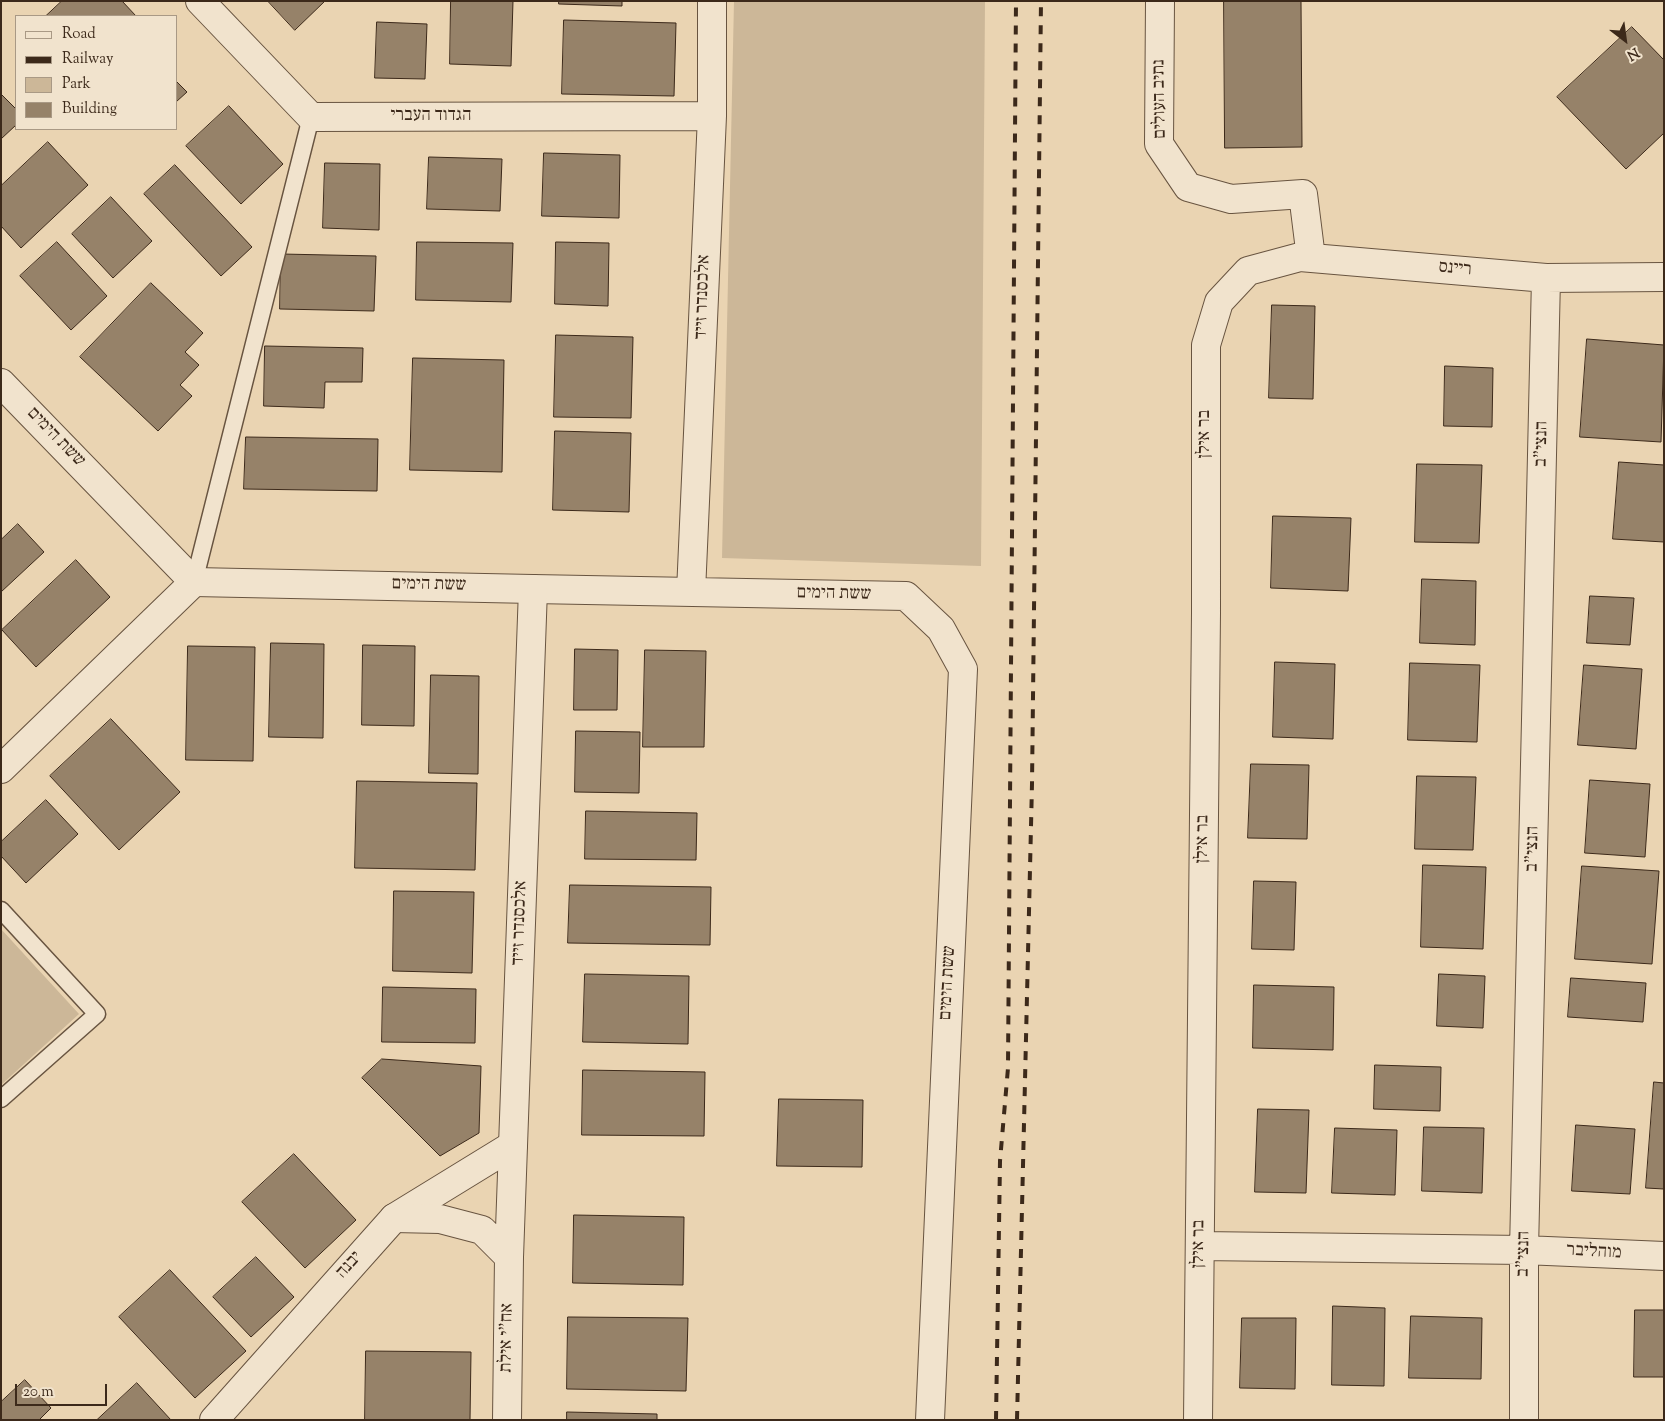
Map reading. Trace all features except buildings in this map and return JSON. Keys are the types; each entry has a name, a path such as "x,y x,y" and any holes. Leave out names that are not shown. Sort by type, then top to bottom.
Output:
{"street":[{"path":"200,1 311,117"},
{"name":"אלכסנדר זייד","path":"691,592 712,116 712,1"},
{"name":"נתיב העולים","path":"1160,1 1159,144 1188,187 1231,199 1303,194 1311,258"},
{"name":"הגדוד העברי","path":"311,117 712,116"},
{"name":"ריינס","path":"1248,271 1300,257 1546,278 1664,277"},
{"name":"בר אילן","path":"1198,1420 1206,613 1206,345 1219,302 1248,271"},
{"name":"הנצי\"ב","path":"1524,1420 1524,1250 1546,278"},
{"name":"ששת הימים","path":"1,383 194,582 906,596 941,629 963,669 930,1420"},
{"path":"1,769 194,582"},
{"name":"אלכסנדר זייד","path":"509,1257 533,588"},
{"name":"יבנה","path":"214,1420 394,1218 513,1145"},
{"path":"394,1218 440,1219 482,1230 509,1257"},
{"name":"מוהליבר","path":"1200,1246 1524,1250 1664,1256"},
{"name":"אח\"י אילת","path":"506,1420 509,1257"}],"lane":[{"path":"194,582 311,117"},
{"path":"1,910 97,1014 1,1099"}],"green space":[{"path":"734,1 985,1 981,566 722,558"},
{"path":"1,929 79,1014 1,1085"}],"railway":[{"path":"996,1420 1000,1161 1008,1068 1016,1"},
{"path":"1017,1420 1032,784 1041,1"}]}
